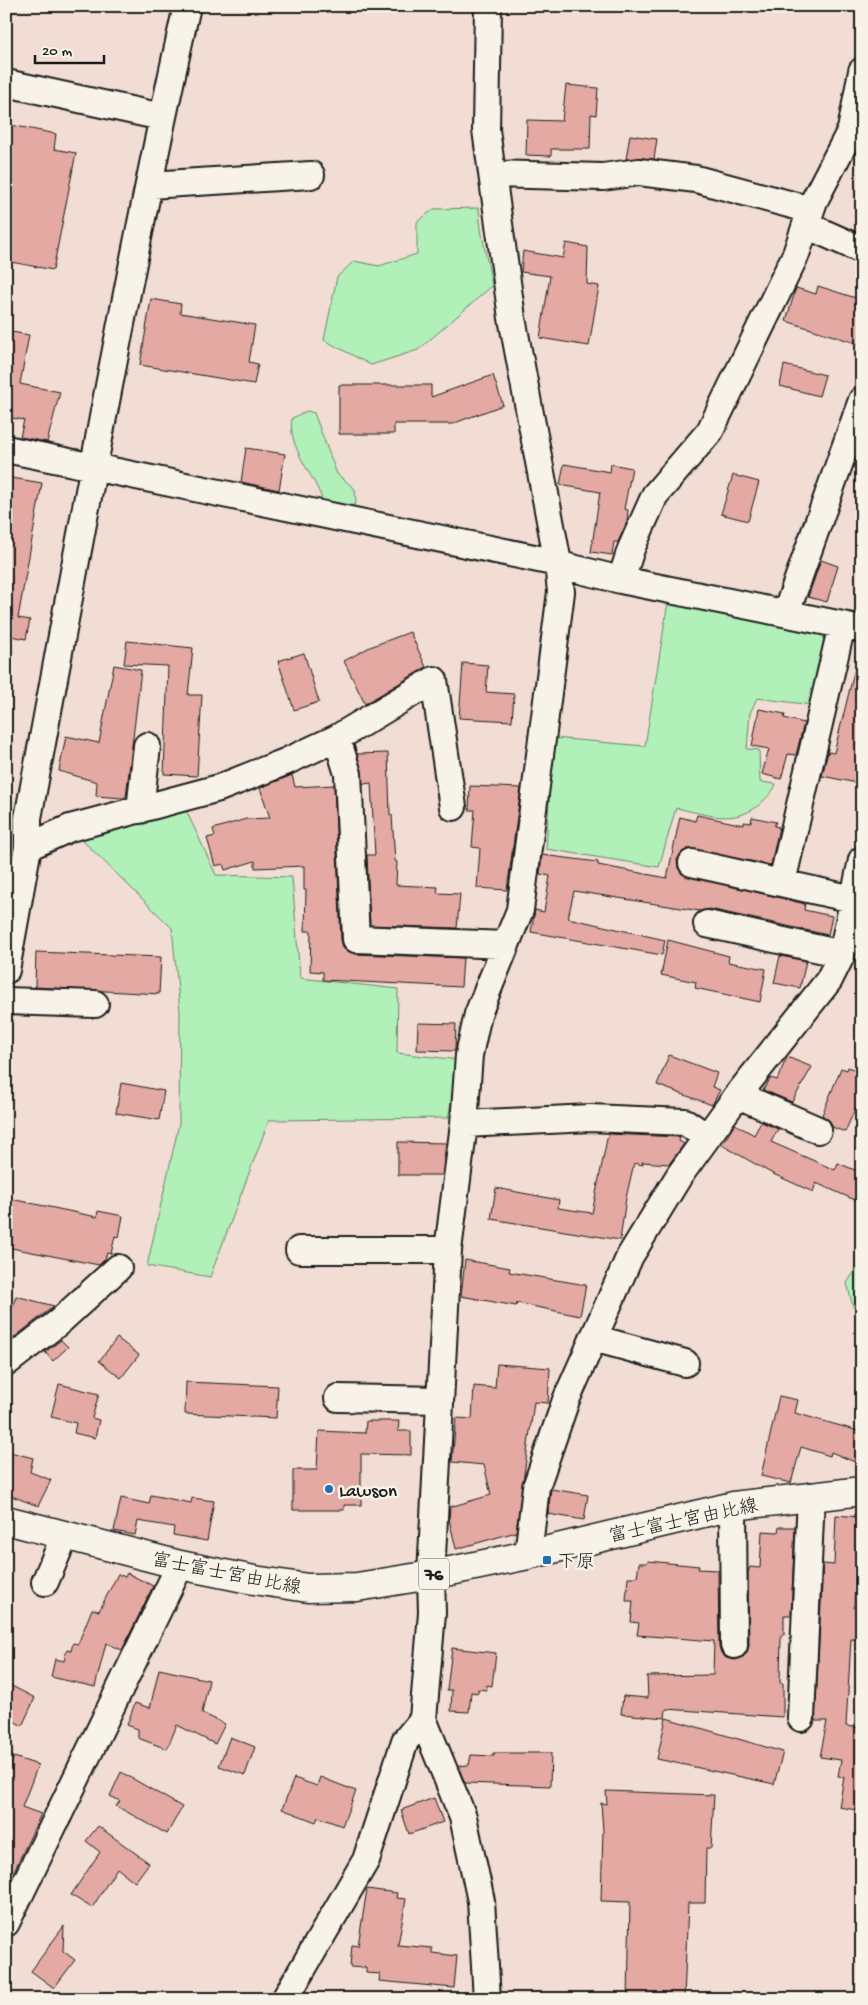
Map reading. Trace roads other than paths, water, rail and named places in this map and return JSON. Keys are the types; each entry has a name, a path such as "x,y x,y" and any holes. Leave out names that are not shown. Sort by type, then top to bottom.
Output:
{"main road":[{"name":"富士富士宮由比線","path":"6,1520 180,1565 254,1580 308,1588 357,1587 432,1575 528,1555 733,1506 862,1491"}],"street":[{"path":"6,970 28,847 17,817 94,466 162,117 187,6"},
{"path":"487,1999 481,1900 463,1816 423,1719 432,1613 432,1575 448,1250 464,1124 469,1055 478,1014 520,910 561,592 558,563 512,318 486,130 488,6"},
{"path":"621,580 631,549 655,495 710,431 796,254 809,217 851,130 862,71"},
{"path":"6,83 162,117"},
{"path":"492,174 603,177 639,172 696,179 809,217 862,250"},
{"path":"149,184 311,175"},
{"path":"786,613 862,400"},
{"path":"6,449 558,563 621,580 852,627 782,882"},
{"path":"28,847 70,828 219,788 285,762 337,738 434,680 453,807"},
{"path":"337,738 348,774 356,939 506,945"},
{"path":"140,810 147,746"},
{"path":"528,1555 536,1487 566,1400 630,1256 679,1176 707,1137 829,980 842,954 852,899 862,860"},
{"path":"692,863 852,899"},
{"path":"707,924 842,954"},
{"path":"6,1001 95,1004"},
{"path":"738,1095 818,1130"},
{"path":"464,1124 590,1118 685,1122 707,1137"},
{"path":"298,1250 448,1250"},
{"path":"6,1363 59,1322 118,1268"},
{"path":"593,1338 685,1363"},
{"path":"338,1398 440,1400"},
{"path":"801,1718 811,1496"},
{"path":"733,1506 734,1645"},
{"path":"45,1582 65,1535"},
{"path":"6,1923 180,1565"},
{"path":"285,1999 366,1860 405,1741 423,1719"}],"place":[{"name":"Lawson","path":"329,1489"},
{"name":"下原","path":"547,1560"}]}
